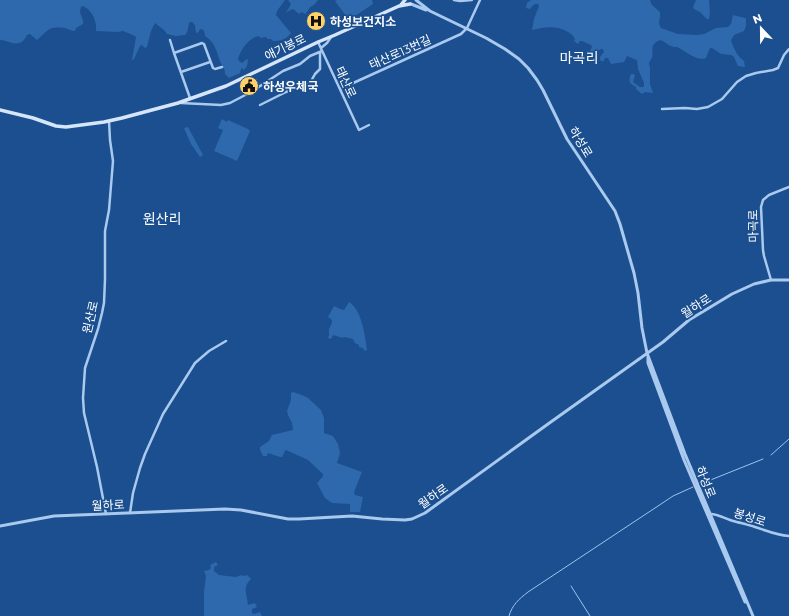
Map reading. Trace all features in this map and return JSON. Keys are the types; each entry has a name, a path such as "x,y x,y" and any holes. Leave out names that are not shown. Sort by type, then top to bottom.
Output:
{"main road":[{"path":"399,6 405,0"},
{"name":"애기봉로","path":"0,110 62,127 109,121 178,103 234,83 318,42 399,6 410,4"}],"street":[{"path":"405,0 410,4 430,11"},
{"path":"410,4 416,0"},
{"name":"하성로","path":"416,0 430,11 486,38 519,59 543,90 567,139 615,211 634,273 638,293 642,334 647,353 708,514 752,616"},
{"path":"454,0 460,2 472,0"},
{"path":"466,28 480,0"},
{"name":"태산로13번길","path":"340,89 461,34 466,28"},
{"path":"178,103 221,105 230,103 251,92 283,71 300,64 321,50 331,37"},
{"path":"170,40 190,99"},
{"name":"태산로","path":"318,42 359,130 369,125"},
{"path":"174,53 202,43 204,44 214,69 222,67"},
{"path":"662,109 697,109 708,107 722,99 737,82 746,76 778,68 784,55 789,49"},
{"name":"태산로","path":"260,105 299,86 310,83 320,69 321,50"},
{"path":"181,72 210,62"},
{"name":"원산로","path":"106,514 97,467 84,413 84,398 85,368 98,329 104,303 106,279 105,231 109,210 113,161 109,121"},
{"name":"마곡로","path":"771,280 763,250 762,204 766,197 789,187"},
{"name":"월하로","path":"0,526 54,516 234,509 288,519 352,516 382,519 412,519 425,513 664,342 689,320 745,288 763,281 789,280"},
{"path":"130,513 133,493 140,468 151,440 167,407 195,363 209,351 226,341"},
{"name":"봉성로","path":"708,514 711,513 774,534 789,536"}],"shaded area":[{"path":"0,0 285,0 277,11 276,15 291,33 279,41 273,41 266,37 261,38 258,36 251,39 243,48 238,59 242,63 247,59 247,66 244,70 242,68 241,69 240,73 229,78 225,74 212,42 205,36 202,29 196,33 195,25 192,22 190,22 185,35 176,36 167,34 155,23 151,31 147,47 145,48 142,45 140,46 134,59 132,60 136,37 123,31 96,31 96,23 93,16 89,10 83,6 81,7 80,12 83,19 83,24 76,28 75,31 55,27 49,29 37,40 30,34 27,35 20,43 0,40"},
{"path":"288,0 318,0 305,14 302,12 299,14 293,9 286,13 291,4"},
{"path":"372,0 373,4 349,20 335,1"},
{"path":"531,0 650,0 652,5 660,12 659,24 661,28 678,34 704,34 716,28 728,27 731,24 733,15 745,18 746,26 744,31 734,35 731,40 736,52 744,61 745,67 738,66 734,57 731,55 721,54 712,48 710,48 706,58 699,59 660,40 653,46 652,58 649,63 650,84 653,93 645,92 642,94 629,81 631,74 633,74 635,75 633,82 640,87 644,86 638,69 637,60 627,56 624,62 611,64 608,58 605,58 603,62 600,60 600,57 604,52 603,49 591,53 591,45 582,41 578,44 574,41 575,39 573,36 564,30 550,27 532,30 539,6 538,4 535,4 530,9 526,8 527,3"},
{"path":"696,0 709,0 709,19 694,9 693,7"},
{"path":"222,119 227,122 228,120 250,131 237,161 214,151 223,130 218,128"},
{"path":"188,127 203,155 200,157 191,144 184,128"},
{"path":"349,302 360,317 367,350 365,351 355,343 353,339 333,335 331,339 328,338 332,320 328,317 334,306 344,310"},
{"path":"293,392 308,398 321,410 324,418 324,433 333,436 338,444 340,453 337,463 362,472 354,492 355,495 363,497 360,512 350,512 350,504 332,503 325,498 317,483 323,474 308,460 286,450 282,457 268,453 267,456 263,456 260,447 269,441 272,435 293,430 287,411 291,400 291,393"},
{"path":"216,562 218,565 214,567 214,571 219,575 236,577 247,575 251,579 246,588 248,605 255,603 257,607 252,609 252,613 254,614 260,612 262,616 204,616 206,576 204,571 209,570 211,568 210,565"}],"waterway":[{"path":"771,455 789,439"},
{"path":"708,481 763,459"},
{"path":"509,616 516,602 528,592 673,496 693,487"},
{"path":"571,586 590,616"}],"place":[{"name":"하성보건지소","path":"316,21"},
{"name":"하성우체국","path":"249,86"}],"district":[{"name":"마곡리","path":"579,58"},
{"name":"원산리","path":"162,219"}]}
